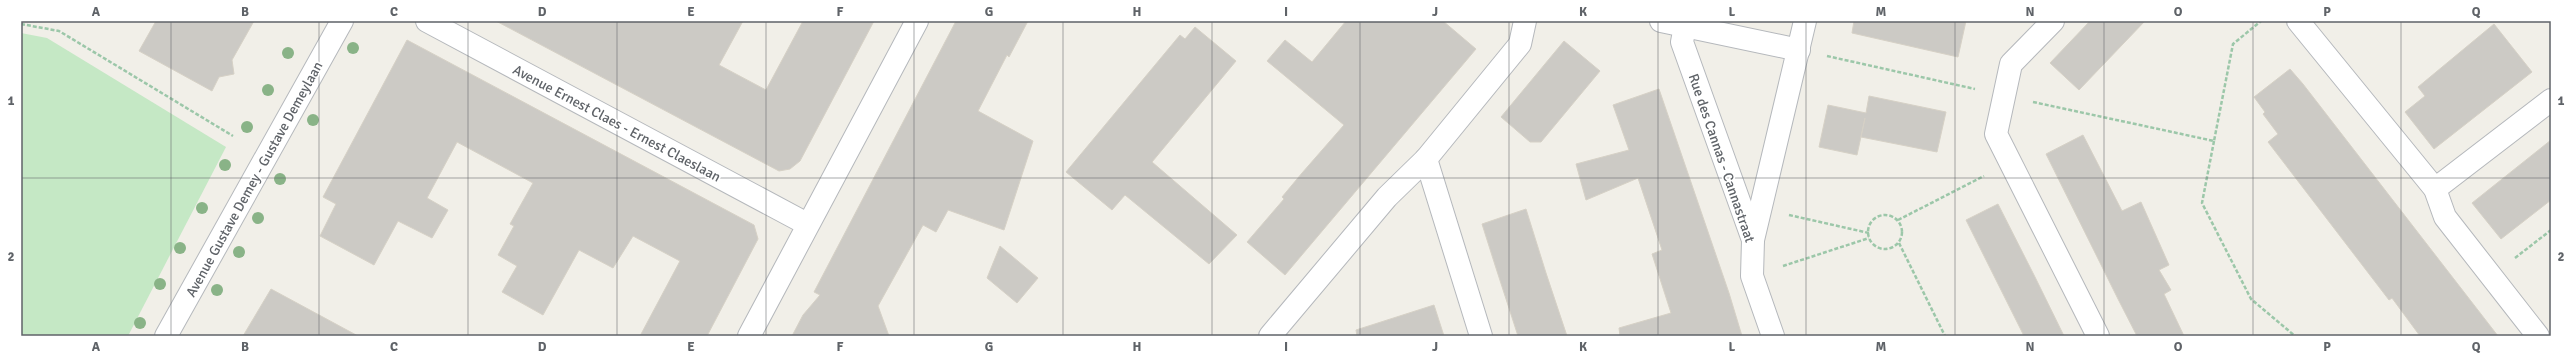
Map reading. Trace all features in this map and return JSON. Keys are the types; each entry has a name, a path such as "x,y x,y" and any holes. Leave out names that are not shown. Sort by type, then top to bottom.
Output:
{"street":[{"name":"Avenue Gustave Demey - Gustave Demeylaan","path":"166,336 342,21"},
{"name":"Avenue Ernest Claes - Ernest Claeslaan","path":"427,21 807,224"},
{"path":"749,336 807,224 917,21"},
{"path":"1270,336 1387,197 1426,159 1520,44 1526,21"},
{"path":"1661,21 1799,50"},
{"path":"1753,240 1805,21"},
{"path":"2053,21 2012,64 1996,134 2098,336"},
{"path":"2298,21 2436,189 2445,216 2538,336"},
{"name":"Rue des Cannas - Cannastraat","path":"1685,26 1682,42 1753,240 1752,276 1773,336"},
{"path":"2436,189 2551,100"},
{"path":"1426,159 1481,336"}],"path":[{"path":"2260,21 2233,44 2202,203 2251,299 2295,336"},
{"path":"21,24 59,31 233,136"},
{"path":"1824,55 1967,87"},
{"path":"2028,101 2214,141"},
{"path":"1898,220 1987,175"},
{"path":"1783,214 1869,233"},
{"path":"1888,215 1898,220 1903,232 1899,243 1888,250 1877,247 1869,238 1869,233 1868,226 1877,217 1888,215"},
{"path":"2508,263 2551,230"},
{"path":"1778,267 1869,238"},
{"path":"1899,243 1945,336"}],"green space":[{"path":"21,33 47,38 226,147 128,336 21,336"}],"building":[{"path":"156,21 254,21 232,60 234,74 219,77 212,91 139,51"},
{"path":"496,21 743,21 719,65 766,90 803,21 874,21 800,161 790,169 779,171"},
{"path":"956,21 1028,21 1009,57 1007,55 978,111 1033,141 1004,230 948,210 936,232 923,225 878,306 889,336 792,336 803,315 820,295 814,292"},
{"path":"1346,21 1443,21 1476,49 1285,275 1247,242 1284,199 1282,197 1344,125 1267,61 1285,40 1312,62"},
{"path":"1854,21 1966,21 1958,57 1852,33"},
{"path":"2090,21 2145,21 2079,90 2050,63"},
{"path":"2494,24 2532,72 2434,149 2405,112 2425,96 2418,87"},
{"path":"1195,27 1236,61 1152,162 1237,235 1209,264 1125,195 1112,210 1066,172 1180,35 1185,39"},
{"path":"407,40 754,225 758,239 707,336 640,336 680,261 633,236 613,268 579,250 543,315 502,292 517,266 498,255 514,226 510,224 533,183 457,142 427,198 448,210 432,238 398,221 374,265 320,236 336,204 323,197"},
{"path":"1564,41 1600,71 1541,142 1530,142 1501,117"},
{"path":"2290,69 2498,336 2420,336 2392,298 2389,300 2268,142 2278,134 2263,114 2265,112 2254,97"},
{"path":"1659,89 1729,293 1742,336 1620,336 1619,328 1671,313 1652,254 1662,250 1638,178 1586,200 1576,164 1629,150 1613,105"},
{"path":"1869,96 1946,112 1937,152 1861,137 1865,118 1857,155 1819,147 1828,105 1866,113"},
{"path":"2083,135 2122,211 2141,202 2169,265 2159,270 2171,290 2164,294 2184,336 2137,336 2118,299 2046,154"},
{"path":"2551,140 2551,200 2501,239 2472,203"},
{"path":"1998,204 2064,336 2024,336 1966,220"},
{"path":"1526,209 1567,336 1518,336 1495,265 1482,224"},
{"path":"1000,246 1038,278 1017,303 987,278"},
{"path":"271,289 358,336 243,336"},
{"path":"1434,305 1444,336 1357,336 1356,330"}]}
